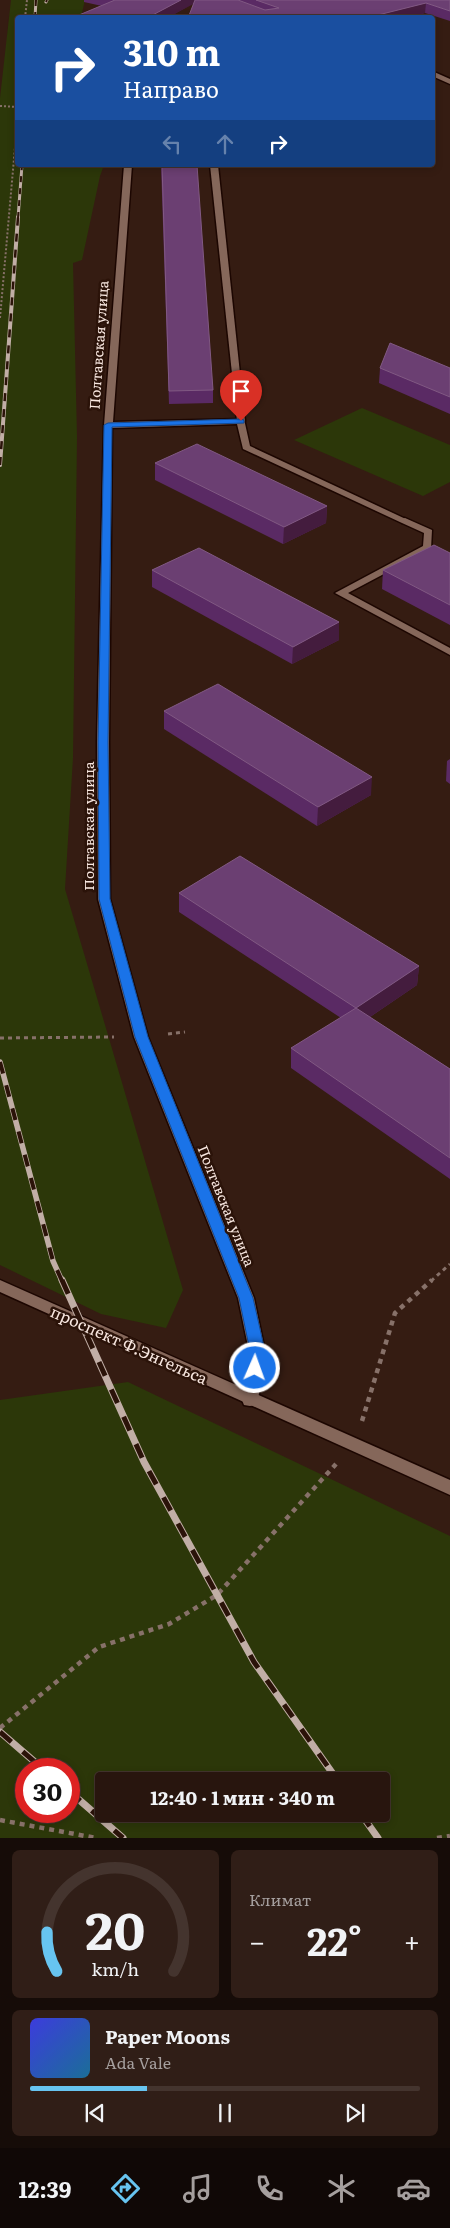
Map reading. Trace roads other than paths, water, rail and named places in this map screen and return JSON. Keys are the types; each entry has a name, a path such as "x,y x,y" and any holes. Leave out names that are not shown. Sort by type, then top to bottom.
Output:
{"street":[{"path":"435,75 450,82"},
{"path":"435,80 450,76"},
{"name":"Полтавская улица","path":"128,167 108,425 103,742 104,899 142,1037 246,1298 258,1351 250,1400"},
{"path":"214,167 241,421 246,447 429,532 432,549 340,593 450,652"},
{"path":"108,425 241,421"},
{"name":"проспект Ф.Энгельса","path":"0,1286 250,1400 450,1488"}],"railway":[{"path":"35,15 36,0"},
{"path":"18,218 22,167"},
{"path":"0,465 18,217"},
{"path":"0,1062 53,1261 62,1281"},
{"path":"62,1280 144,1462 254,1662 332,1772"},
{"path":"0,1732 30,1758"},
{"path":"80,1801 123,1838"},
{"path":"367,1822 378,1838"}]}
